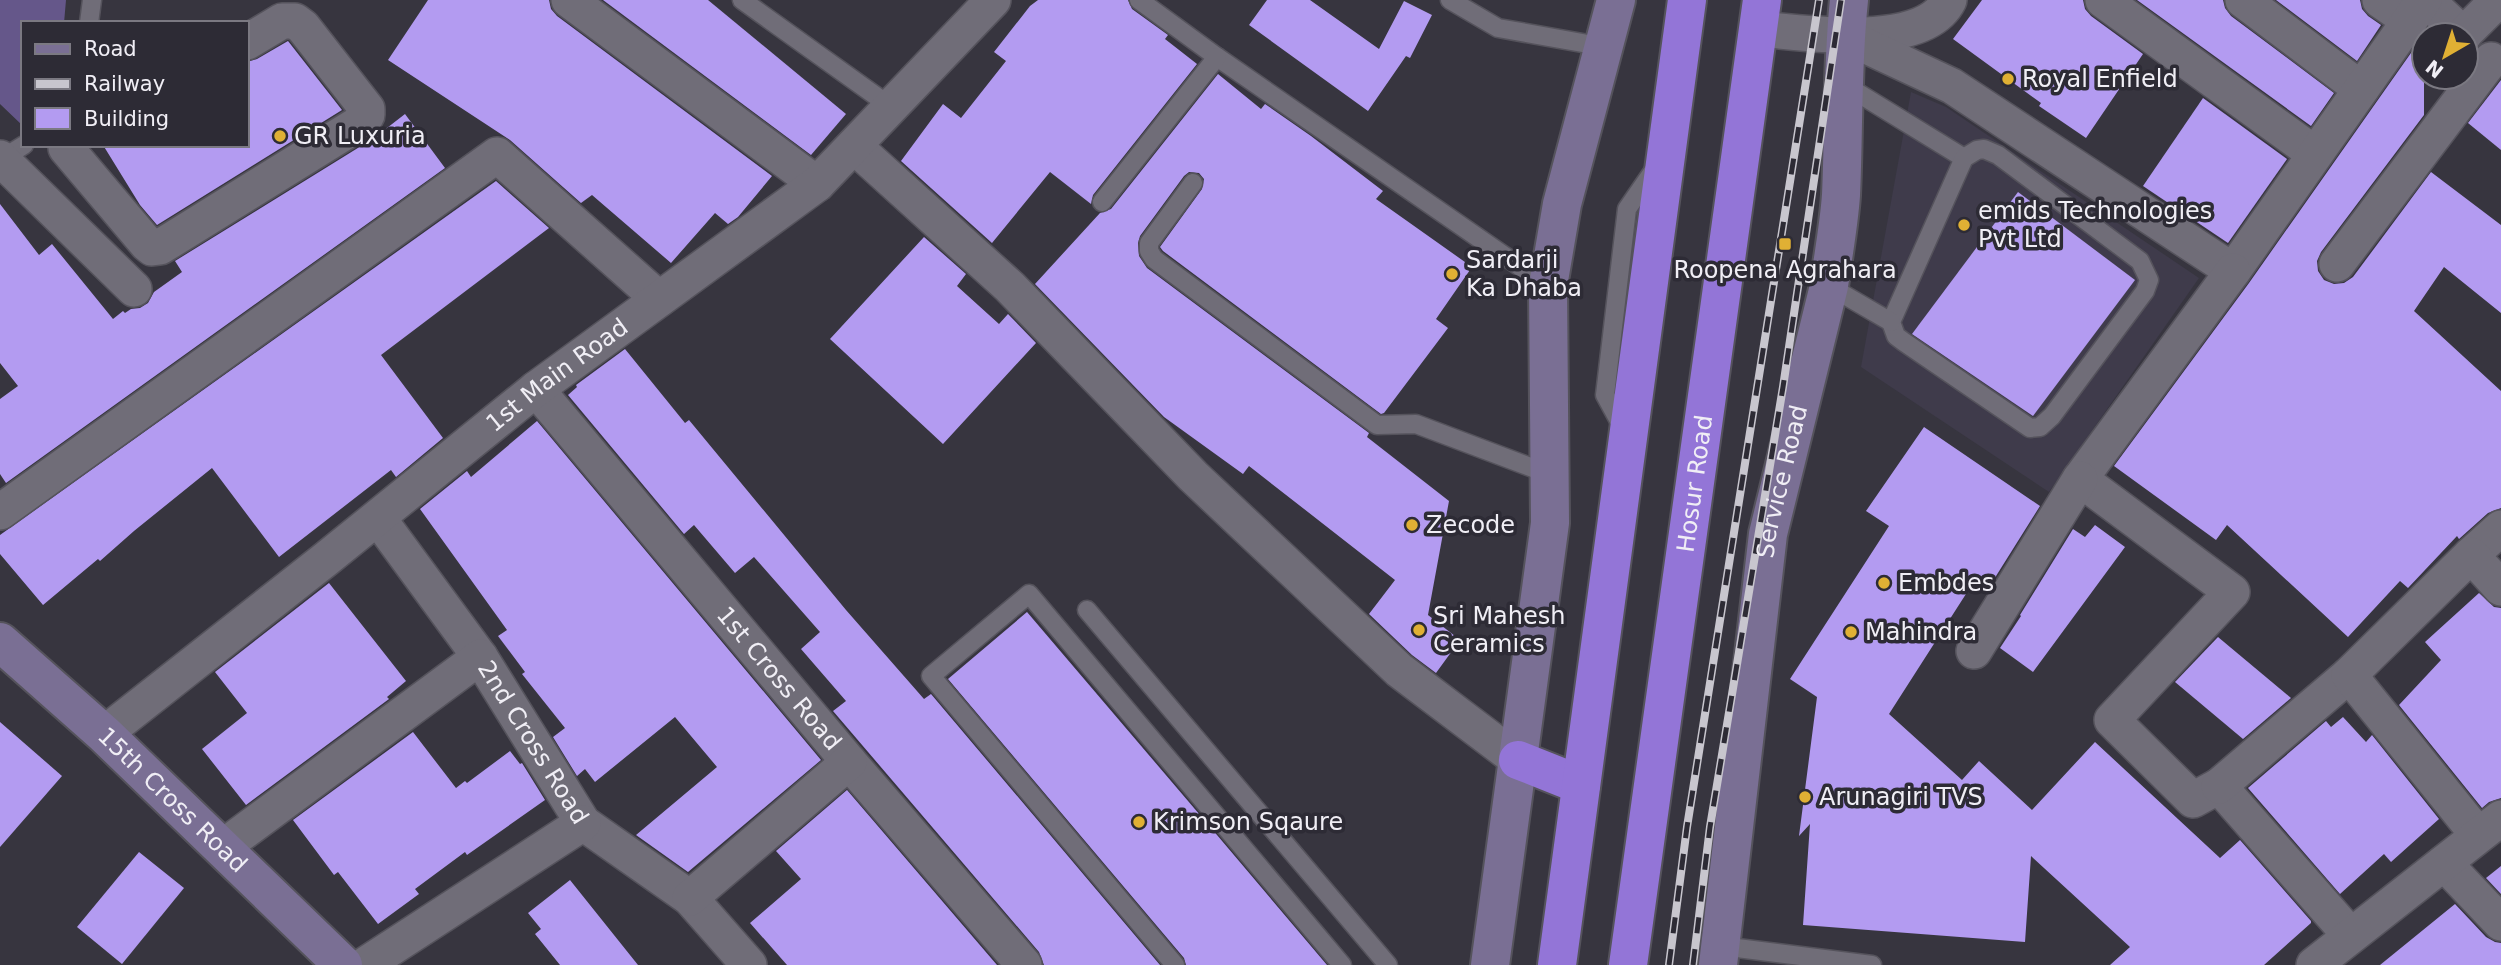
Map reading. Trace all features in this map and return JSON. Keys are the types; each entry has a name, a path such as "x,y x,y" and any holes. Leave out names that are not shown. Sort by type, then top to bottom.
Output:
{"highway":[{"path":"1557,965 1687,0"},
{"name":"Hosur Road","path":"1628,965 1760,14"},
{"path":"1518,760 1581,785"}],"street":[{"path":"569,0 817,184"},
{"name":"1st Main Road","path":"104,734 378,518 537,388 817,184 993,0"},
{"path":"1490,965 1550,523 1548,286 1562,204 1616,0"},
{"path":"1760,14 1847,18 1903,32 1943,13 1950,0"},
{"path":"2104,0 2315,154"},
{"path":"2243,0 2361,89"},
{"path":"2380,0 2420,7 2440,21"},
{"path":"2480,40 2498,0"},
{"path":"1974,651 2080,480 2233,271 2420,7"},
{"path":"1847,18 2233,271"},
{"name":"Service Road","path":"1719,955 1768,534 1829,286 1841,198 1847,18"},
{"path":"11,160 68,147 147,244 152,248 160,247 363,121 367,115 367,109 303,27 295,21 282,21 248,41"},
{"path":"2337,264 2449,91"},
{"path":"854,146 1010,286 1193,476 1399,670 1518,760"},
{"path":"0,512 497,155 659,299"},
{"path":"11,160 134,289"},
{"name":"1st Cross Road","path":"537,388 849,762 1024,965"},
{"path":"2080,480 2232,592 2112,720 2193,800 2219,786 2349,676 2470,555 2501,528"},
{"name":"2nd Cross Road","path":"378,518 481,657 583,823 690,898 749,965"},
{"path":"2470,555 2501,588"},
{"name":"15th Cross Road","path":"0,642 104,734 343,965"},
{"path":"223,847 481,657"},
{"path":"2314,965 2490,826 2349,676"},
{"path":"690,898 849,762"},
{"path":"2219,786 2350,935"},
{"path":"365,965 583,823"},
{"path":"2444,863 2501,923"}],"lane":[{"path":"89,21 92,0"},
{"path":"742,0 890,106"},
{"path":"1139,0 1548,286"},
{"path":"1450,0 1498,28 1605,47"},
{"path":"1102,202 1217,57"},
{"path":"1844,85 1964,158"},
{"path":"1984,149 1998,155 2140,261 2149,280 2144,291 2052,416 2040,427 2030,428 1904,342 1892,330 1891,322 1964,158 1984,149"},
{"path":"1193,183 1149,243 1149,251 1154,259 1377,425 1416,424 1549,474"},
{"path":"1829,286 1891,322"},
{"path":"1175,965 931,676 1029,594 1342,965"},
{"path":"1087,610 1388,965"},
{"path":"1719,955 1872,965"}],"shaded area":[{"path":"0,0 66,0 64,21 21,21 21,124 0,104"},
{"path":"1911,92 1946,107 2199,278 2049,492 1861,367"}],"building":[{"path":"428,0 549,0 551,9 557,16 772,176 738,217 728,224 715,213 671,263 592,195 581,203 510,140 388,60"},
{"path":"603,0 708,0 846,114 811,155"},
{"path":"1038,0 1128,0 1132,9 1168,35 1165,39 1197,64 1093,195 1091,204 1050,172 992,243 901,161 943,104 961,118 1006,61 994,52 1030,6"},
{"path":"1267,0 1310,0 1379,49 1404,1 1432,15 1410,58 1406,56 1368,111 1249,25"},
{"path":"1982,0 2083,0 2085,9 2091,16 2143,54 2086,138 2039,106 2041,103 1953,39"},
{"path":"2137,0 2223,0 2231,16 2334,93 2311,126"},
{"path":"2276,0 2360,0 2362,9 2381,25 2357,61"},
{"name":"GR Luxuria","path":"288,41 342,110 157,225 140,205 104,147 248,147 248,62"},
{"path":"2410,54 2410,91 2424,91 2424,115 2321,252 2317,261 2318,271 2324,280 2334,284 2344,283 2353,277 2431,172 2501,225 2501,313 2444,267 2414,311 2501,391 2501,508 2488,513 2459,539 2457,536 2408,588 2400,581 2348,637 2227,525 2216,540 2114,466 2249,283"},
{"path":"1218,74 1261,109 1265,104 1311,136 1383,191 1376,199 1472,267 1436,319 1448,328 1381,414 1163,251 1160,247 1202,189 1204,179 1199,173 1189,172 1184,176 1140,236 1138,243 1139,256 1147,268 1369,433 1367,437 1449,501 1428,615 1460,640 1436,673 1412,655 1369,614 1395,580 1249,466 1243,474 1164,417 1035,284 1100,213 1111,209"},
{"path":"2501,80 2501,150 2468,123"},
{"path":"2203,98 2287,159 2228,243 2143,186"},
{"path":"405,114 445,168 6,483 0,474 0,399 18,386 0,363 0,204 39,255 52,244 113,319 123,311 125,313 148,303 154,292 182,272 175,261 374,138"},
{"path":"496,181 549,228 381,355 443,438 396,477 391,470 279,557 212,468 43,605 0,554 0,535"},
{"path":"2018,192 2135,280 2033,416 1912,334"},
{"path":"924,237 966,274 957,286 999,324 1008,314 1036,343 943,444 830,339"},
{"path":"625,349 685,423 689,420 846,610 924,699 931,694 1160,965 1044,965 1039,952 833,711 846,701 801,649 820,632 754,557 735,573 694,525 684,534 568,395 576,385"},
{"path":"537,421 821,760 688,872 636,835 717,767 675,717 595,782 585,769 577,776 553,737 565,728 522,674 525,672 498,636 507,630 420,509 467,471 471,477"},
{"path":"1924,427 2040,506 1986,592 1973,583 1889,714 1962,780 1979,761 2032,810 2095,742 2220,858 2240,840 2311,921 2264,965 2110,965 2130,947 2031,856 2025,942 1803,925 1810,824 1799,836 1817,697 1790,679 1889,526 1866,511"},
{"path":"2095,525 2125,547 2033,672 2000,648 2073,529 2085,537"},
{"path":"329,583 406,681 387,697 389,699 246,805 202,749 247,713 215,672"},
{"path":"2479,593 2494,607 2501,608 2501,798 2482,808 2399,705 2441,660 2425,642"},
{"name":"Krimson Sqaure","path":"1027,612 1327,965 1186,965 1184,958 948,679"},
{"path":"2218,637 2291,698 2243,739 2175,682"},
{"path":"2343,717 2366,742 2372,735 2439,819 2391,862 2384,854 2340,894 2248,788 2326,721 2331,727"},
{"path":"0,722 62,776 0,847"},
{"path":"413,732 456,788 510,751 520,764 522,763 545,800 467,855 465,852 415,889 419,894 378,924 338,872 334,875 293,820"},
{"path":"847,790 997,965 787,965 750,923 801,879 776,851"},
{"path":"139,852 184,888 122,964 77,927"},
{"path":"2501,866 2501,894 2486,878"},
{"path":"570,880 638,965 560,965 535,934 541,929 528,913"},
{"path":"2455,904 2486,937 2501,943 2501,965 2380,965"}],"railway":[{"path":"1669,965 1687,827 1819,0"},
{"path":"1693,965 1710,827 1783,387 1841,0"}],"place":[{"name":"Royal Enfield","path":"2008,79"},
{"name":"GR Luxuria","path":"280,136"},
{"name":"emids Technologies Pvt Ltd","path":"1964,225"},
{"name":"Roopena Agrahara","path":"1785,244"},
{"name":"Sardarji Ka Dhaba","path":"1452,274"},
{"name":"Zecode","path":"1412,525"},
{"name":"Embdes","path":"1884,583"},
{"name":"Sri Mahesh Ceramics","path":"1419,630"},
{"name":"Mahindra","path":"1851,632"},
{"name":"Arunagiri TVS","path":"1805,797"},
{"name":"Krimson Sqaure","path":"1139,822"}]}
